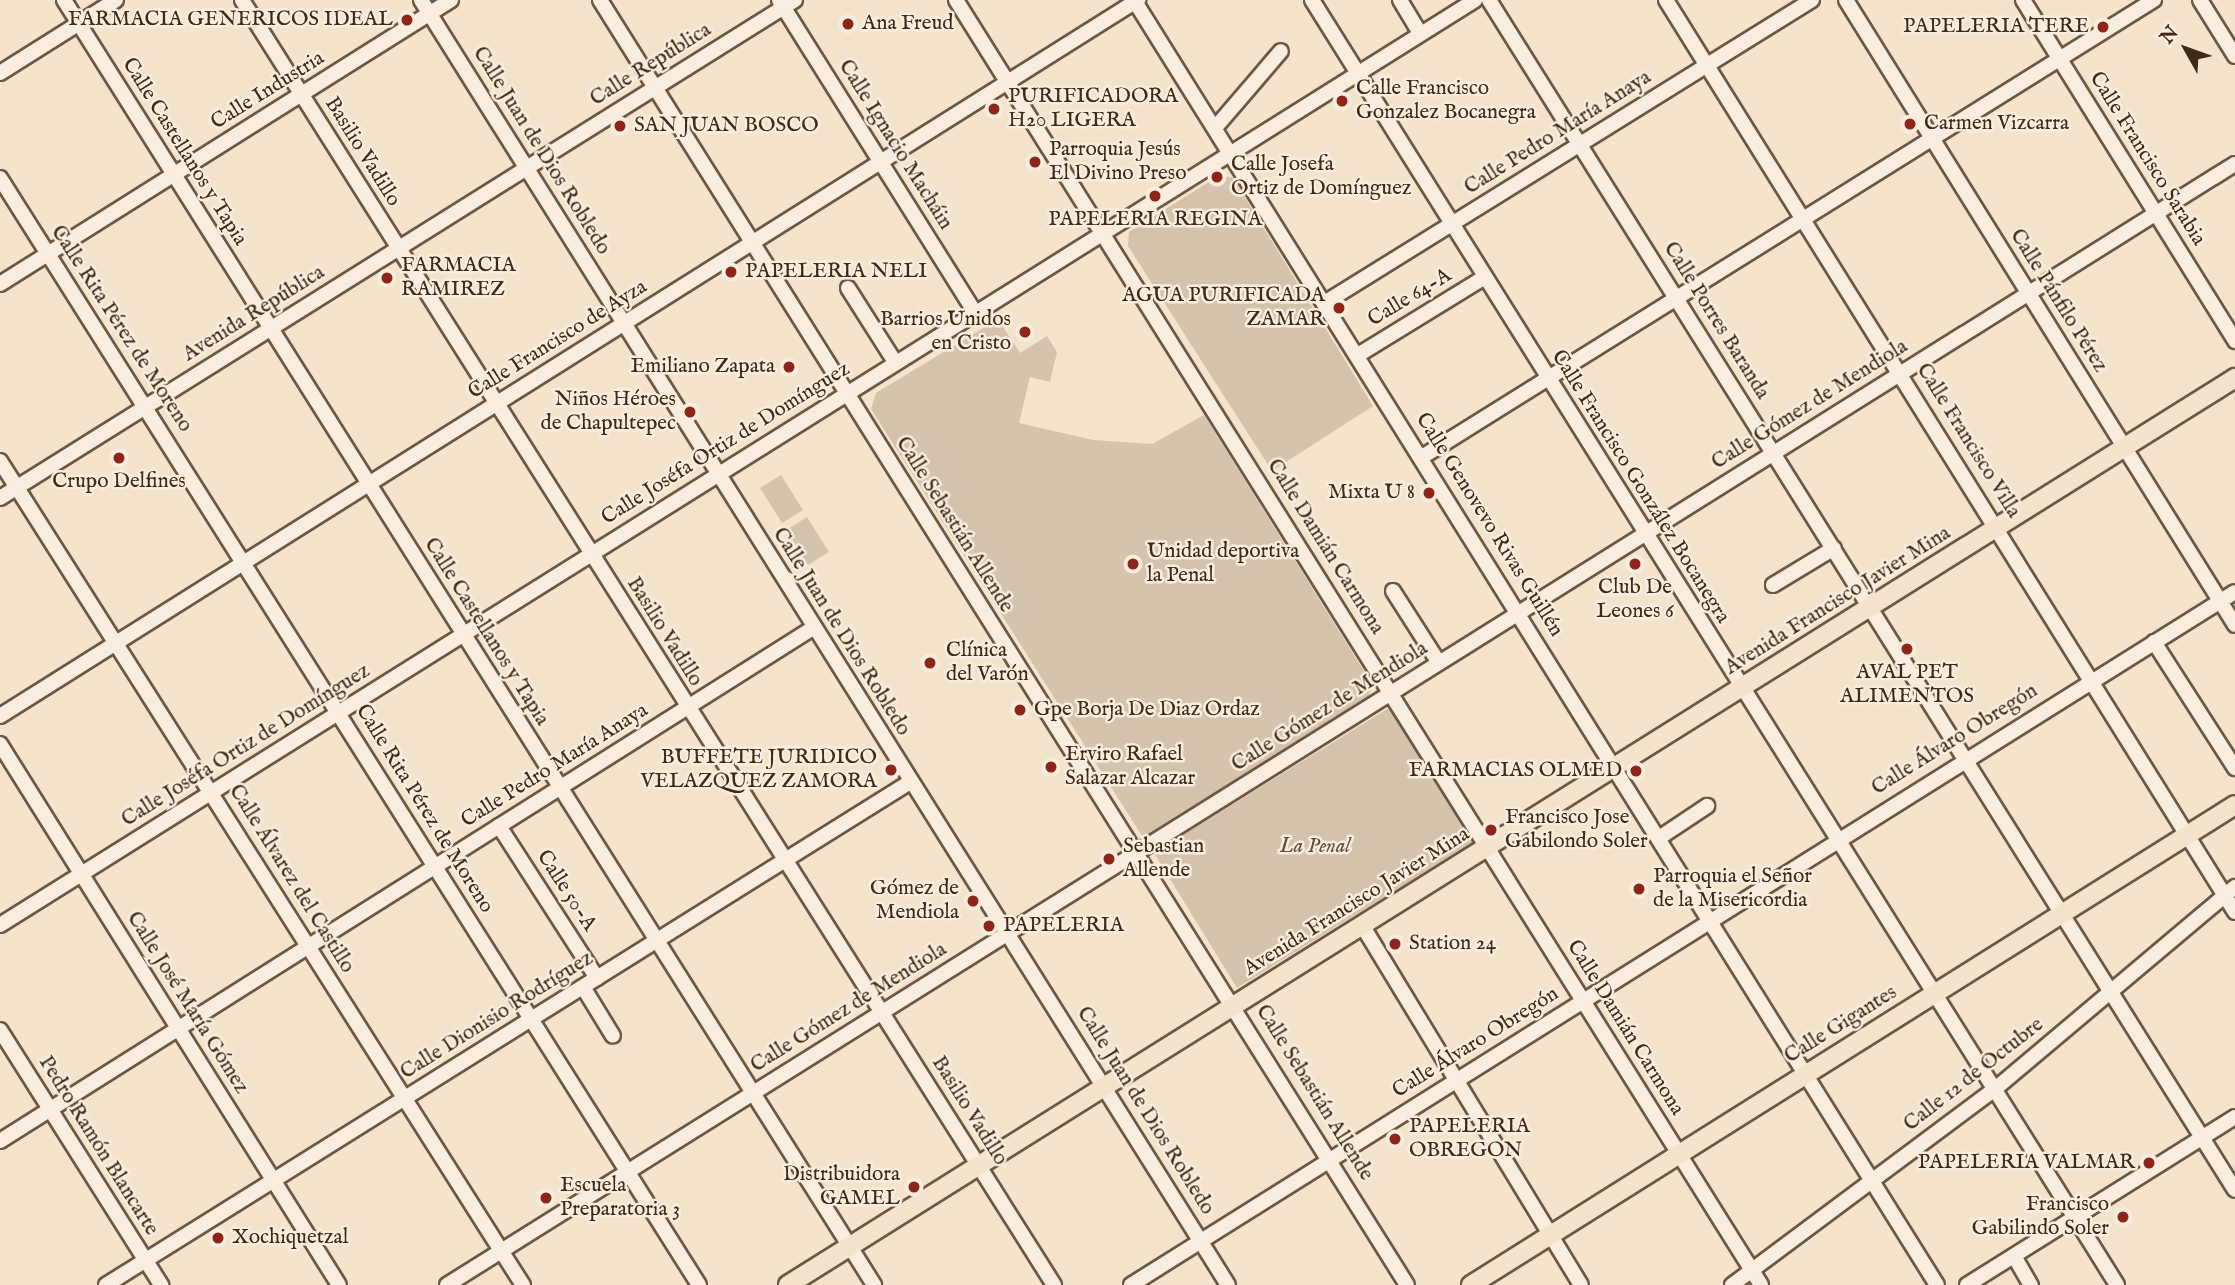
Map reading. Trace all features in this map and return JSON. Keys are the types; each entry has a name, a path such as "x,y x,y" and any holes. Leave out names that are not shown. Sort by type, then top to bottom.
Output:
{"main road":[{"name":"Avenida Francisco Javier Mina","path":"788,1285 2235,378"},
{"name":"Calle Gigantes","path":"1471,1285 2235,805"}],"street":[{"name":"Calle Castellanos y Tapia","path":"64,0 874,1285"},
{"path":"0,73 116,0"},
{"name":"Basilio Vadillo","path":"242,0 783,862 883,1013 1054,1285"},
{"name":"Calle Juan de Dios Robledo","path":"421,0 529,166 813,628 1010,933 1227,1285"},
{"name":"Calle Industria","path":"0,284 451,0"},
{"name":"Calle Sebastián Allende","path":"600,0 751,243 1235,1005 1407,1285"},
{"name":"Calle Damián Carmona","path":"956,0 1761,1285"},
{"name":"Calle Francisco González Bocanegra","path":"1312,0 2117,1285"},
{"path":"1400,0 1420,33"},
{"name":"Calle Joséfa Ortiz de Domínguez","path":"0,925 1475,0"},
{"name":"Calle Porres Baranda","path":"1489,0 1872,606 2235,1190"},
{"name":"Calle Francisco Villa","path":"1665,0 2094,679 2188,835 2230,891 2235,912"},
{"name":"Calle Pedro María Anaya","path":"1326,302 1812,0"},
{"name":"Calle Pánfilo Pérez","path":"1846,0 2235,625"},
{"name":"Calle Francisco Sarabia","path":"2023,0 2235,341"},
{"path":"1422,457 2154,0"},
{"path":"2200,0 2235,56"},
{"name":"Calle Francisco de Ayza","path":"0,716 1136,1"},
{"name":"Calle Genovevo Rivas Guillén","path":"1136,1 1937,1285"},
{"name":"Calle República","path":"529,166 786,2"},
{"name":"Calle Ignacio Macháin","path":"786,2 880,161 975,312"},
{"path":"1215,128 1281,51"},
{"name":"Calle Gómez de Mendiola","path":"447,1285 2235,164"},
{"name":"Avenida República","path":"0,498 529,166"},
{"name":"Calle Rita Pérez de Moreno","path":"0,178 147,406 243,563 436,866 529,1020 699,1285"},
{"name":"Calle 64-A","path":"1358,355 1485,277"},
{"path":"848,288 895,362"},
{"name":"Calle Álvarez del Castillo","path":"0,461 309,946 402,1100 523,1285"},
{"path":"1773,585 1834,548"},
{"path":"1393,591 1439,663"},
{"name":"Calle Álvaro Obregón","path":"1131,1285 1966,758 2235,592"},
{"name":"Calle Pedro María Anaya","path":"0,1141 813,628"},
{"path":"2154,642 2235,768"},
{"name":"Calle José María Gómez","path":"0,744 338,1285"},
{"name":"Calle Dionisio Rodríguez","path":"106,1285 911,782"},
{"path":"1659,838 1707,806"},
{"name":"Calle 50-A","path":"499,826 597,978"},
{"name":"Calle 12 de Octubre","path":"1732,1285 1995,1089 2230,891"},
{"path":"1362,925 1581,1285"},
{"path":"583,987 613,1036"},
{"name":"Pedro Ramón Blancarte","path":"0,1030 160,1285"},
{"path":"1967,1285 2235,1117"},
{"path":"2014,1256 2031,1285"}],"green space":[{"path":"1220,175 1233,178 1373,406 1272,471 1128,246 1129,232"},
{"name":"Unidad deportiva la Penal","path":"998,319 1020,353 1047,336 1057,352 1050,382 1030,377 1019,423 1093,440 1152,444 1204,415 1372,684 1369,696 1144,839 871,409 876,393"},
{"path":"781,475 803,510 782,523 760,488"},
{"path":"807,517 829,552 808,565 786,530"},
{"name":"La Penal","path":"1392,706 1475,841 1237,988 1154,853"}],"place":[{"name":"FARMACIA GENERICOS IDEAL","path":"407,20"},
{"name":"Ana Freud","path":"848,24"},
{"name":"PAPELERIA TERE","path":"2103,27"},
{"name":"Calle Francisco Gonzalez Bocanegra","path":"1342,101"},
{"name":"PURIFICADORA H20 LIGERA","path":"994,109"},
{"name":"Carmen Vizcarra","path":"1910,124"},
{"name":"SAN JUAN BOSCO","path":"620,126"},
{"name":"Parroquia Jesús El Divino Preso","path":"1035,162"},
{"name":"Calle Josefa Ortiz de Domínguez","path":"1217,177"},
{"name":"PAPELERIA REGINA","path":"1155,196"},
{"name":"PAPELERIA NELI","path":"731,272"},
{"name":"FARMACIA RAMIREZ","path":"387,278"},
{"name":"AGUA PURIFICADA ZAMAR","path":"1339,308"},
{"name":"Barrios Unidos en Cristo","path":"1025,332"},
{"name":"Emiliano Zapata","path":"789,367"},
{"name":"Niños Héroes de Chapultepec","path":"690,412"},
{"name":"Crupo Delfines","path":"119,458"},
{"name":"Mixta U 8","path":"1429,493"},
{"name":"Unidad deportiva la Penal","path":"1133,564"},
{"name":"Club De Leones 6","path":"1635,564"},
{"name":"AVAL PET ALIMENTOS","path":"1907,649"},
{"name":"Clínica del Varón","path":"930,663"},
{"name":"Gpe Borja De Diaz Ordaz","path":"1020,710"},
{"name":"Erviro Rafael Salazar Alcazar","path":"1051,767"},
{"name":"BUFFETE JURIDICO VELAZQUEZ ZAMORA","path":"891,770"},
{"name":"FARMACIAS OLMED","path":"1636,771"},
{"name":"Francisco Jose Gabilondo Soler","path":"1491,830"},
{"name":"Sebastian Allende","path":"1109,859"},
{"name":"Parroquia el Señor de la Misericordia","path":"1639,889"},
{"name":"Gómez de Mendiola","path":"973,901"},
{"name":"PAPELERIA","path":"989,926"},
{"name":"Station 24","path":"1395,944"},
{"name":"PAPELERIA OBREGON","path":"1395,1139"},
{"name":"PAPELERIA VALMAR","path":"2149,1163"},
{"name":"Distribuidora GAMEL","path":"914,1187"},
{"name":"Escuela Preparatoria 3","path":"546,1198"},
{"name":"Francisco Gabilindo Soler","path":"2123,1217"},
{"name":"Xochiquetzal","path":"218,1238"}]}
